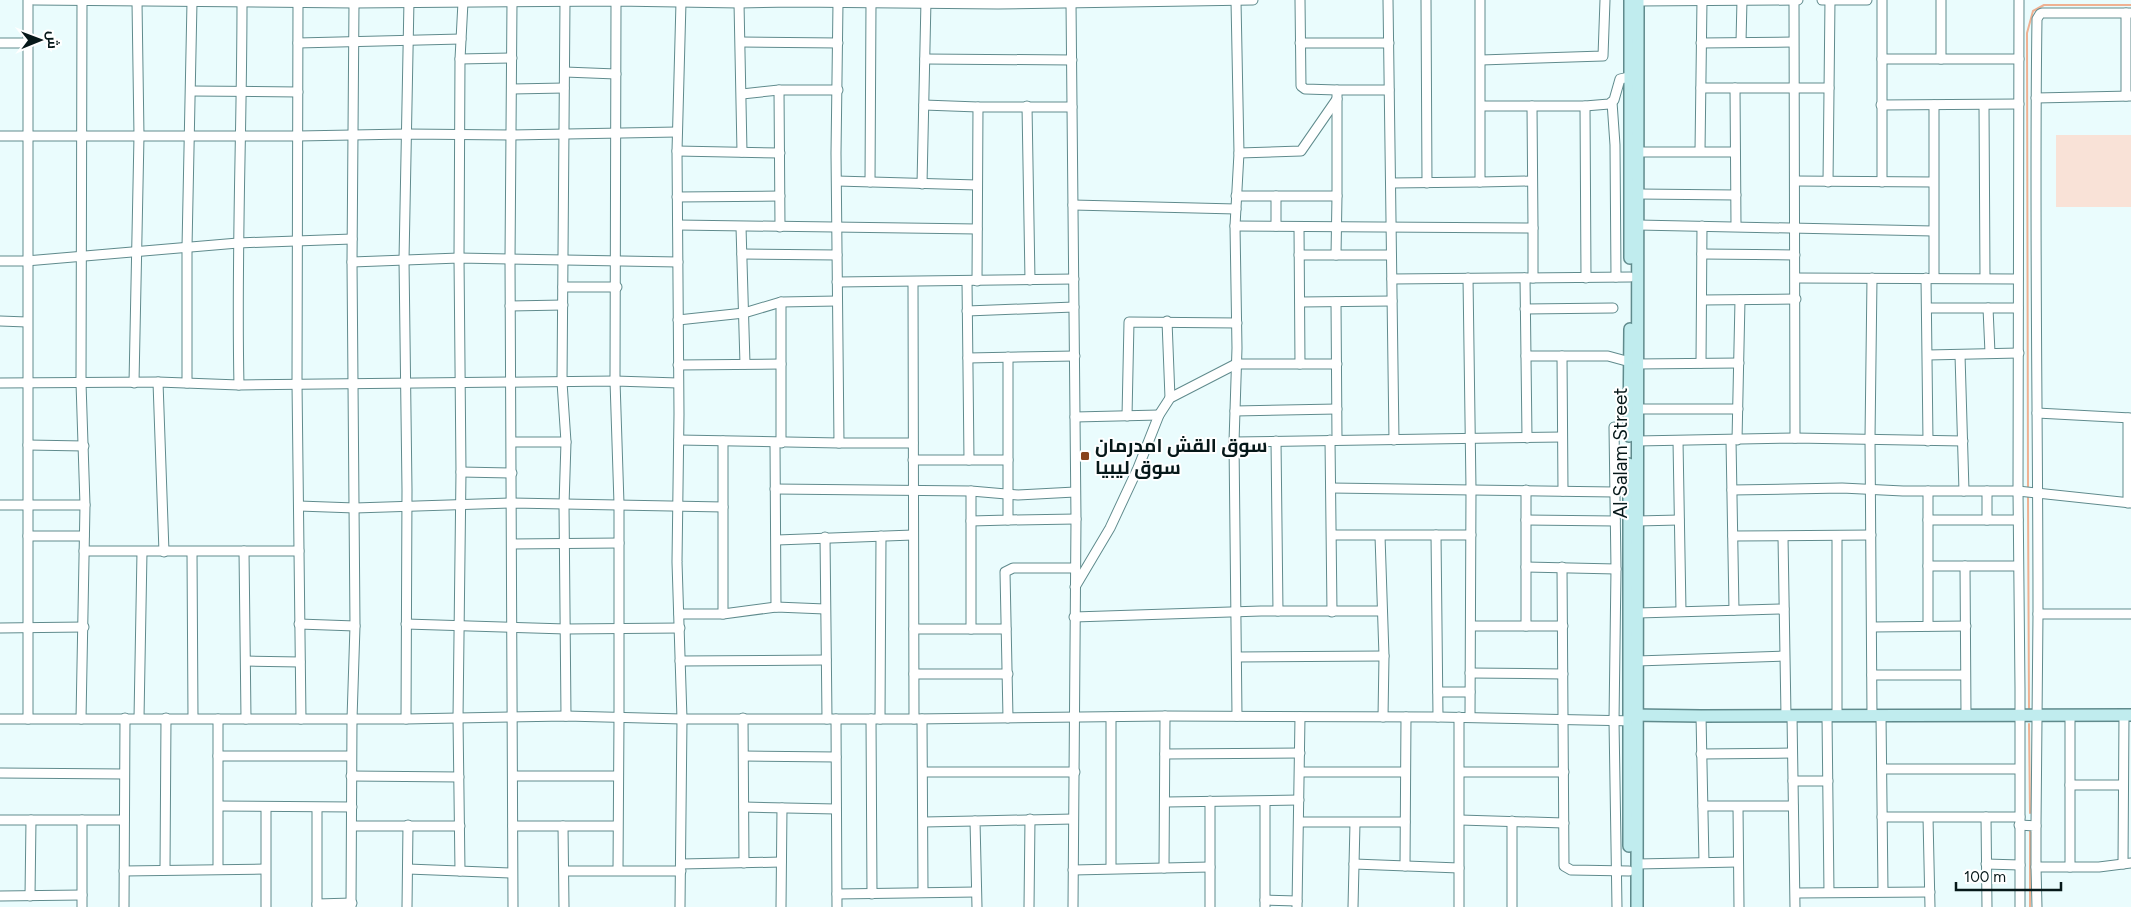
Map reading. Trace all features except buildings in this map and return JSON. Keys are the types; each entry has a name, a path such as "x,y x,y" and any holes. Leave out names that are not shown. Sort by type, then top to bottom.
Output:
{"main road":[{"name":"Al Salam Street","path":"1633,718 1638,613 1638,409 1630,277 1629,77 1636,0"},
{"name":"Al Salam Street","path":"1630,907 1633,868 1634,363 1638,225 1636,0"},
{"path":"1633,718 2019,714 2128,715"},
{"name":"Al Salam Street","path":"1633,868 1637,907"}],"street":[{"path":"28,0 26,261 29,506 28,719"},
{"path":"34,0 137,2 342,1 354,3 603,0 838,3 1253,0"},
{"path":"81,719 85,506 82,383 82,136 88,0"},
{"path":"1300,0 1302,89 1337,94 1389,90"},
{"path":"1388,0 1394,440"},
{"path":"1426,0 1427,183"},
{"path":"1480,0 1482,106 1480,182"},
{"path":"1481,60 1603,56 1605,0"},
{"path":"1636,0 1799,0"},
{"path":"1700,151 1702,0"},
{"path":"1741,42 1742,0"},
{"path":"1794,0 1795,438"},
{"path":"1822,0 1867,0"},
{"path":"1828,182 1830,0"},
{"path":"1882,0 1882,182"},
{"path":"1941,0 1941,59"},
{"path":"2019,0 2018,566 2020,907"},
{"path":"565,1 562,382 566,442 564,505 566,716"},
{"path":"616,1 617,287 615,381 619,504 618,870"},
{"path":"1236,1 1240,153 1235,226 1237,322 1234,442 1237,716"},
{"path":"134,383 139,136 137,2"},
{"path":"187,383 187,247 192,2"},
{"path":"239,385 238,243 242,93 242,2"},
{"path":"298,2 297,383 300,506 299,624 301,719"},
{"path":"406,719 407,506 404,260 409,2"},
{"path":"460,871 458,718 461,503 459,258 460,60 463,2"},
{"path":"512,2 510,260 513,627 512,907"},
{"path":"680,907 682,719 677,505 679,440 677,132 681,2"},
{"path":"733,2 741,42 742,152"},
{"path":"866,2 870,182"},
{"path":"922,184 926,2"},
{"path":"1068,2 1072,60 1076,492 1073,907"},
{"path":"317,808 317,905 352,905 351,756 355,626 352,262 354,3"},
{"path":"838,3 838,442"},
{"path":"2036,98 2129,96 2128,13 2040,14 2038,19 2036,98 2038,492 2037,907"},
{"path":"298,43 461,40"},
{"path":"741,42 838,43"},
{"path":"1701,43 1793,42"},
{"path":"0,43 28,43"},
{"path":"1300,43 1390,44"},
{"path":"460,60 512,58"},
{"path":"925,59 1072,60"},
{"path":"1882,59 2019,59"},
{"path":"564,72 616,74"},
{"path":"1616,278 1616,145 1612,102 1620,79 1629,77"},
{"path":"512,89 564,88"},
{"path":"1701,88 1829,88"},
{"path":"1734,88 1736,226"},
{"path":"742,94 779,90 838,90"},
{"path":"779,90 780,227"},
{"path":"191,91 242,93 298,92"},
{"path":"1240,153 1301,151 1337,94"},
{"path":"1336,255 1337,94"},
{"path":"1482,106 1585,106 1612,102"},
{"path":"1928,441 1927,308 1934,231 1934,104"},
{"path":"1882,105 2019,104"},
{"path":"924,105 1072,107"},
{"path":"1984,105 1985,278"},
{"path":"978,106 978,280"},
{"path":"1027,106 1030,280"},
{"path":"1527,438 1525,310 1533,228 1532,106"},
{"path":"1585,106 1586,278"},
{"path":"0,136 512,135 677,132"},
{"path":"677,151 780,153"},
{"path":"1638,152 1734,152"},
{"path":"837,181 977,185"},
{"path":"1391,184 1532,181"},
{"path":"1795,181 1933,182"},
{"path":"1638,194 1736,195"},
{"path":"677,197 780,196"},
{"path":"1236,196 1336,196"},
{"path":"1276,196 1276,226"},
{"path":"1073,205 1236,209"},
{"path":"678,225 978,229"},
{"path":"1638,225 1934,231"},
{"path":"1235,226 1533,228"},
{"path":"1299,226 1300,364"},
{"path":"1701,363 1702,226"},
{"path":"741,227 745,364"},
{"path":"0,261 26,261 238,243 352,239"},
{"path":"742,254 837,255"},
{"path":"1702,254 1795,255"},
{"path":"1299,255 1391,255"},
{"path":"352,262 459,258 678,262"},
{"path":"1392,279 1630,277"},
{"path":"1796,278 1930,277 2018,279"},
{"path":"1468,278 1471,439 1470,717"},
{"path":"1872,278 1870,438 1872,490 1872,674 1882,769 1883,891"},
{"path":"837,282 1074,279"},
{"path":"967,281 969,460"},
{"path":"912,282 914,674 923,772 923,892"},
{"path":"563,287 617,287"},
{"path":"1702,300 1796,299"},
{"path":"1734,610 1732,490 1734,440 1738,409 1740,300"},
{"path":"678,320 744,313 781,302 837,301"},
{"path":"1300,302 1392,301"},
{"path":"776,607 777,540 775,489 781,364 781,302"},
{"path":"1332,612 1330,488 1337,409 1336,302"},
{"path":"510,306 563,305"},
{"path":"967,311 1074,307"},
{"path":"1525,310 1613,308"},
{"path":"1927,308 2018,308"},
{"path":"1988,308 1990,353"},
{"path":"0,321 27,322"},
{"path":"1168,321 1170,398"},
{"path":"1128,416 1129,322 1237,322"},
{"path":"1928,355 2019,353"},
{"path":"1960,355 1964,491"},
{"path":"968,358 1075,356"},
{"path":"1526,356 1608,356 1634,363 1739,363"},
{"path":"1562,356 1563,491"},
{"path":"1008,357 1008,520"},
{"path":"678,365 781,364"},
{"path":"1074,587 1100,545 1122,502 1159,415 1170,398 1236,364 1336,364"},
{"path":"0,383 158,382 239,385 615,381 678,383"},
{"path":"158,382 164,552"},
{"path":"1235,411 1337,409"},
{"path":"1638,409 1738,409"},
{"path":"1732,490 1842,488 1928,491 2018,491 2130,503 2129,418 2037,413"},
{"path":"1075,417 1159,415"},
{"path":"1614,427 1616,569 1614,721 1617,907"},
{"path":"1234,442 1562,438"},
{"path":"1637,441 1795,438 1963,440"},
{"path":"679,440 778,443 913,443"},
{"path":"723,441 724,614"},
{"path":"1276,441 1278,611"},
{"path":"1678,441 1681,611"},
{"path":"512,442 566,442"},
{"path":"28,445 84,446"},
{"path":"913,460 1008,460"},
{"path":"461,472 512,473"},
{"path":"1330,488 1614,492"},
{"path":"775,489 970,491 1009,495 1076,492"},
{"path":"1526,490 1526,626"},
{"path":"970,491 971,629"},
{"path":"1928,491 1928,626"},
{"path":"1986,520 1987,491"},
{"path":"300,506 355,508 461,503 512,503 723,507"},
{"path":"0,505 85,506"},
{"path":"971,521 1076,519"},
{"path":"1526,520 1615,521"},
{"path":"1637,521 1679,520"},
{"path":"1928,520 2018,520"},
{"path":"777,540 913,535"},
{"path":"1332,535 1471,535"},
{"path":"1436,535 1438,717"},
{"path":"1733,536 1871,535"},
{"path":"28,536 84,536"},
{"path":"872,894 881,536"},
{"path":"1380,536 1384,656 1383,717"},
{"path":"1783,536 1784,656 1792,753 1795,907"},
{"path":"1829,892 1828,781 1832,716 1837,536"},
{"path":"825,537 826,660 836,757 837,907"},
{"path":"512,544 619,543"},
{"path":"84,551 299,551"},
{"path":"244,551 246,718"},
{"path":"139,718 142,552"},
{"path":"192,552 193,718"},
{"path":"1928,566 2018,566"},
{"path":"1965,566 1966,715"},
{"path":"1526,567 1616,569"},
{"path":"1562,567 1564,866 1567,869 1616,871 1704,862 1738,862"},
{"path":"1008,718 1006,570 1075,568"},
{"path":"679,614 724,614 776,607 825,609"},
{"path":"1638,613 1784,609"},
{"path":"1074,617 1278,611 1382,611"},
{"path":"2038,614 2131,614"},
{"path":"299,624 355,626"},
{"path":"406,624 460,627 680,628"},
{"path":"1471,626 1563,626"},
{"path":"1873,627 1966,626"},
{"path":"0,628 84,627"},
{"path":"914,629 1006,629"},
{"path":"1237,657 1384,656"},
{"path":"1637,661 1784,656"},
{"path":"680,661 771,662 826,660"},
{"path":"246,661 300,662"},
{"path":"1470,673 1563,674"},
{"path":"914,674 1008,674"},
{"path":"1872,674 1965,675"},
{"path":"2020,688 2037,674"},
{"path":"1438,692 1470,692"},
{"path":"2070,715 2070,867"},
{"path":"2036,867 2127,864 2128,801 2124,785 2128,715"},
{"path":"0,719 406,719 566,716 682,719 918,719 1237,716 1470,717 1614,721 1633,718"},
{"path":"1111,716 1111,868"},
{"path":"1164,868 1166,802 1165,716"},
{"path":"1700,716 1704,862"},
{"path":"1264,802 1265,904 1297,904 1300,717"},
{"path":"1405,866 1406,717"},
{"path":"1459,717 1459,907"},
{"path":"124,907 125,718"},
{"path":"165,870 166,718"},
{"path":"218,718 218,869"},
{"path":"743,718 744,863"},
{"path":"1165,754 1300,753"},
{"path":"1701,754 1792,753"},
{"path":"218,756 351,756"},
{"path":"744,756 836,757"},
{"path":"2019,756 2038,756"},
{"path":"1882,769 2019,769"},
{"path":"923,772 1075,772"},
{"path":"1300,772 1405,772"},
{"path":"1460,772 1564,772"},
{"path":"0,773 124,774"},
{"path":"351,776 460,777"},
{"path":"513,776 618,776"},
{"path":"1793,781 1828,781"},
{"path":"2070,785 2124,785"},
{"path":"1166,802 1299,800"},
{"path":"1210,801 1210,907"},
{"path":"219,806 266,808 352,807"},
{"path":"1703,806 1793,806"},
{"path":"1738,806 1739,907"},
{"path":"744,807 836,809"},
{"path":"266,808 266,907"},
{"path":"781,907 782,808"},
{"path":"1882,817 1986,817 2020,821 2036,826"},
{"path":"1986,817 1986,907"},
{"path":"1928,818 1930,907"},
{"path":"1029,907 1030,819"},
{"path":"924,822 1073,819"},
{"path":"0,820 124,820"},
{"path":"30,896 31,820"},
{"path":"82,820 82,907"},
{"path":"1460,820 1564,823"},
{"path":"975,821 977,907"},
{"path":"1512,821 1512,907"},
{"path":"1299,822 1406,822"},
{"path":"1353,907 1355,823"},
{"path":"407,907 408,825"},
{"path":"352,826 460,826"},
{"path":"513,826 617,826"},
{"path":"564,826 564,907"},
{"path":"564,871 781,862"},
{"path":"1354,864 1459,868"},
{"path":"1986,864 2020,864"},
{"path":"1073,870 1210,867"},
{"path":"124,870 265,869"},
{"path":"408,869 512,873"},
{"path":"837,894 976,892"},
{"path":"1796,893 1930,892"},
{"path":"0,896 82,895"}],"shaded area":[{"path":"2056,135 2131,135 2131,207 2056,207"}],"waterway":[{"path":"2028,488 2027,33 2033,11 2044,5 2131,5"},
{"path":"2028,496 2029,708"},
{"path":"2029,724 2030,813"},
{"path":"2030,829 2030,907"}],"place":[{"name":"سوق القش امدرمان سوق ليبيا","path":"1085,456"}]}
